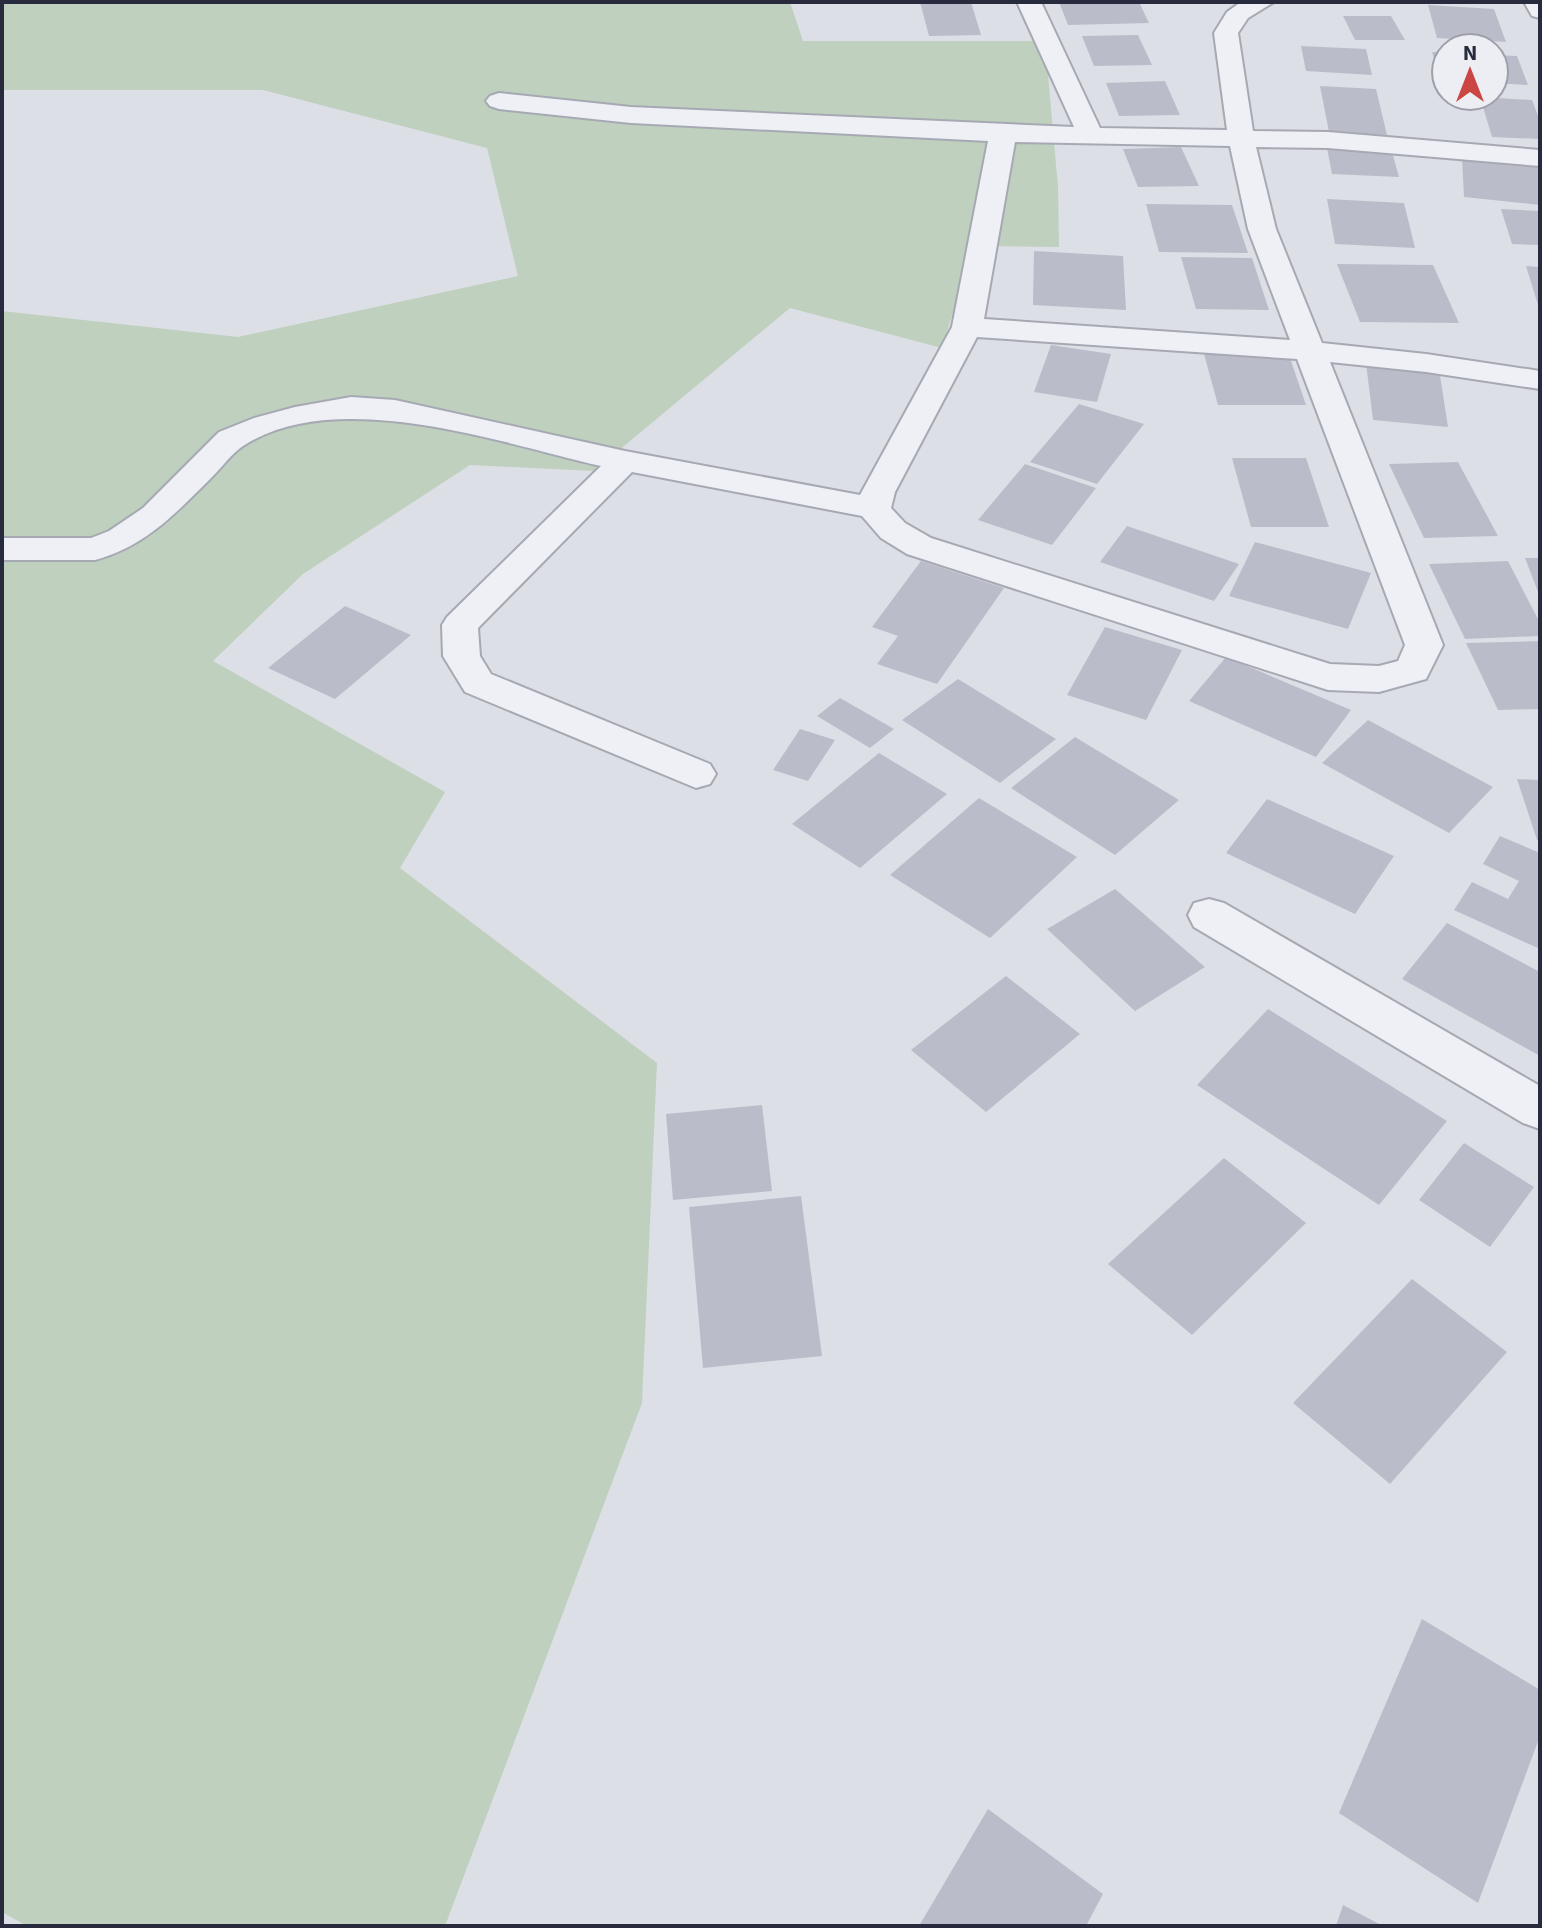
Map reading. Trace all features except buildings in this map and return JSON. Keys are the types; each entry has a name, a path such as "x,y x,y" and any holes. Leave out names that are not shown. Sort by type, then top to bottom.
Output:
{"street":[{"path":"1029,2 1091,136"},
{"path":"1003,134 967,327 878,492 874,508 880,519 895,534 919,546 1328,677 1379,679 1413,670 1424,645 1262,229 1241,137 1226,33 1232,18 1249,6 1262,2"},
{"path":"1536,2 1540,11"},
{"path":"499,101 631,115 1003,134 1241,137 1389,144 1540,158"},
{"path":"967,327 1308,350 1540,380"},
{"path":"2,549 95,549 121,539 155,515 231,439 265,425 306,414 351,407 395,410 625,461 874,508"},
{"path":"625,461 460,625 457,649 464,665 478,683 696,774"},
{"path":"1209,915 1540,1109"}],"green space":[{"path":"2,2 790,2 803,41 1045,41 1058,187 1059,247 973,246 942,348 790,308 594,471 470,465 303,574 213,661 445,792 400,868 657,1063 642,1403 445,1926 27,1926 2,1912 2,311 238,337 518,276 487,148 263,90 2,90"}]}
